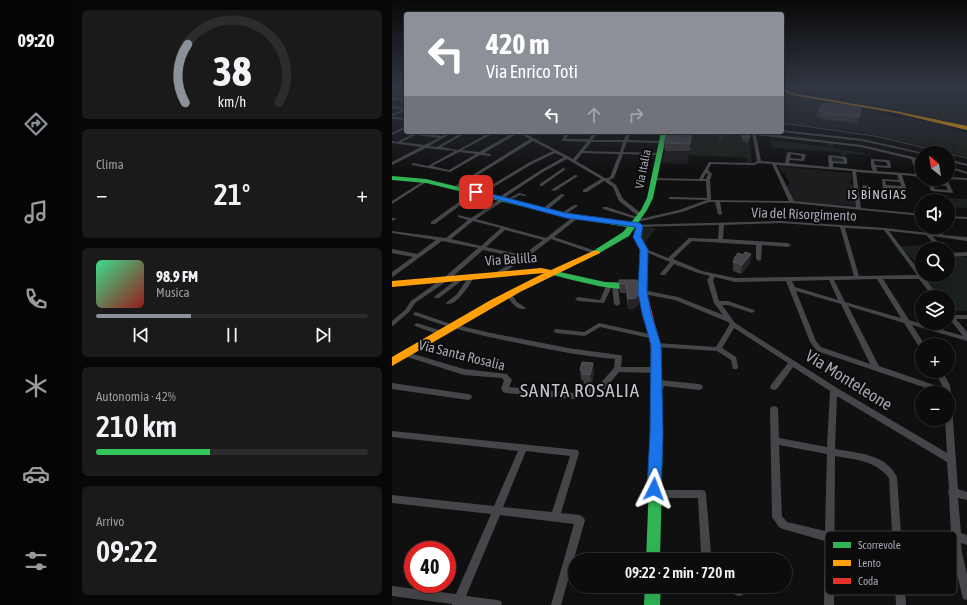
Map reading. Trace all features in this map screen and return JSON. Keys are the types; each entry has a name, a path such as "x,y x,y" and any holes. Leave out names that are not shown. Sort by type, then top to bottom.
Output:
{"street":[{"path":"908,115 934,120 967,129"},
{"path":"392,116 404,119"},
{"path":"392,134 404,128"},
{"path":"784,131 848,139 915,152"},
{"path":"392,146 397,142 415,134"},
{"path":"423,134 442,137"},
{"path":"392,164 448,134"},
{"path":"439,147 462,134"},
{"path":"428,167 490,134"},
{"path":"413,164 450,171 515,134"},
{"path":"527,134 533,139 574,160 617,188 621,200 639,219 637,237 644,250 643,288 647,313 655,341 656,434 653,553"},
{"path":"567,134 564,140 662,142"},
{"path":"574,160 594,134"},
{"path":"585,191 605,180 612,178 629,134"},
{"name":"Via Italia","path":"639,219 650,198 658,154 664,134"},
{"path":"754,134 759,162"},
{"path":"775,134 847,144 915,158"},
{"path":"457,187 533,139"},
{"path":"847,144 848,139"},
{"path":"392,142 439,147 490,155"},
{"path":"433,222 479,193 531,163 556,151"},
{"path":"581,152 658,154"},
{"path":"831,168 830,162 846,163 845,156"},
{"path":"392,274 395,270 444,240 472,219 567,157"},
{"path":"912,157 915,164"},
{"path":"787,164 788,158"},
{"path":"392,159 400,160"},
{"path":"700,180 710,163 754,164 759,162 915,176"},
{"path":"955,162 967,166"},
{"path":"553,190 576,176 555,164"},
{"path":"774,164 792,202"},
{"path":"873,166 875,172"},
{"path":"960,171 967,166"},
{"path":"541,184 564,169"},
{"path":"955,169 967,173"},
{"path":"706,170 710,174 708,180 709,200"},
{"path":"854,170 859,209"},
{"path":"884,186 904,188 899,174"},
{"path":"392,178 426,181 457,187 576,217 639,219 684,210 709,200"},
{"path":"955,178 967,179"},
{"path":"653,179 708,180"},
{"path":"856,190 886,193 882,180 902,181"},
{"path":"392,203 426,181"},
{"path":"504,199 519,194 525,195"},
{"path":"544,210 563,195"},
{"path":"670,198 717,201 792,202 915,213"},
{"path":"717,201 720,214"},
{"path":"562,214 576,206"},
{"path":"606,208 639,219"},
{"path":"460,216 548,238 597,253"},
{"path":"497,274 523,257 576,217"},
{"path":"955,217 967,218"},
{"name":"Via del Risorgimento","path":"639,219 722,224 780,222 885,229 915,233"},
{"name":"Via Balilla","path":"392,284 541,270 550,272 597,253 624,235 639,219"},
{"path":"720,241 722,224"},
{"path":"842,226 857,278"},
{"path":"392,324 407,311 413,302 447,278 504,228"},
{"path":"885,229 915,270"},
{"path":"392,232 444,240 523,257"},
{"path":"927,234 935,242"},
{"name":"Via del Risorgimento","path":"927,234 967,238"},
{"path":"624,235 637,237"},
{"path":"663,274 672,260 689,240 788,245"},
{"path":"759,243 759,259"},
{"path":"644,250 714,276 735,280 915,277"},
{"path":"392,251 418,256"},
{"path":"955,255 967,254"},
{"path":"392,362 508,293 550,272 612,286 643,288 676,298 731,322"},
{"path":"437,297 467,276"},
{"path":"449,303 459,295 467,276"},
{"path":"714,276 710,280 718,303 731,322"},
{"path":"879,278 917,338"},
{"path":"831,279 876,368"},
{"path":"788,280 815,346 819,349 927,386"},
{"path":"924,282 930,290"},
{"path":"578,299 602,302 612,286"},
{"path":"612,286 617,304"},
{"path":"792,288 906,322 967,338"},
{"path":"508,293 515,303 523,308"},
{"path":"718,303 728,303 752,311"},
{"path":"416,314 450,327 578,354 619,357 617,369 656,370"},
{"path":"955,316 967,317"},
{"path":"718,349 731,322"},
{"name":"Via Monteleone","path":"731,322 834,390 951,460"},
{"path":"955,322 967,338"},
{"path":"417,325 440,333"},
{"path":"556,331 585,334 600,325 616,327 655,341 718,349 736,359 735,367"},
{"name":"Via Santa Rosalia","path":"406,354 464,372 504,376 508,380 505,388 506,390 568,396 601,388 617,369"},
{"path":"774,387 792,363"},
{"path":"656,387 660,387 660,383 699,387"},
{"path":"392,386 468,396"},
{"path":"829,531 834,390"},
{"path":"774,409 776,441 776,513 779,521 786,526 825,536"},
{"path":"949,426 956,531"},
{"path":"392,434 523,449 574,453 555,517"},
{"path":"776,441 880,462 893,477 896,531"},
{"path":"458,603 523,449"},
{"path":"952,492 967,496"},
{"path":"654,494 702,494 706,553"},
{"path":"392,499 580,520 556,605"},
{"path":"957,536 967,540"},
{"path":"957,553 967,595"},
{"path":"392,591 458,603 497,605"},
{"path":"652,605 653,593"},
{"path":"828,595 828,605"},
{"path":"900,595 901,605"}],"shaded area":[{"path":"784,115 885,115 932,122 945,127 946,125 950,129 962,130 955,130 958,133 954,146 922,146 862,132 784,123 786,116"},
{"path":"921,115 967,115 967,128 944,120"},
{"path":"954,130 967,132 967,157 955,154 954,146 958,133"},
{"path":"693,134 748,134 752,162 745,162 748,160 745,158 690,155"},
{"path":"770,140 827,147 829,143 834,143 832,148 875,155 845,154 846,163 830,162 830,156 842,157 841,152 772,148"},
{"path":"665,151 690,151 687,164 660,163"},
{"path":"778,166 851,173 852,180 849,181 850,184 854,185 856,206 794,202 787,186 790,184 785,174 781,172"},
{"path":"955,198 967,199 967,208 955,207"},
{"path":"650,227 656,229 645,243 647,248 639,237 641,228"},
{"path":"900,246 915,246 915,261 905,252"},
{"path":"955,257 967,257 967,311 955,310 955,290 933,290 927,282 955,282"}],"building":[{"path":"843,115 859,115 859,117"},
{"path":"666,134 692,134 690,144 664,143"},
{"path":"742,134 749,134 750,137 743,137"},
{"path":"863,186 869,186 870,190 864,190"},
{"path":"745,252 751,254 742,265 733,262 738,253 743,255"},
{"path":"619,280 637,280 639,296 628,299 626,283 619,284"},
{"path":"582,362 593,363 590,375 582,374 583,370 580,370"}],"waterway":[{"path":"719,134 722,139 719,141"}],"tram line":[{"path":"784,123 875,136 967,158"}],"traffic: fast":[{"path":"596,253 626,234 644,210 650,198 664,134"},
{"path":"392,178 426,181 566,215 632,226"},
{"path":"551,272 605,285 631,286"},
{"path":"653,553 657,434 656,348"},
{"path":"652,605 653,593"}],"traffic: slow":[{"path":"910,115 967,128"},
{"path":"392,362 517,290 569,264 596,253"},
{"path":"392,284 541,270 551,272"}],"traffic: jam":[{"path":"637,237 644,250 643,292 656,348"}],"district":[{"name":"IS BÌNGIAS","path":"877,194"},
{"name":"SANTA ROSALIA","path":"580,390"}],"route":[{"path":"476,192 566,215 640,226 637,237 644,250 642,285 647,313 656,345 657,398 654,489"}]}
